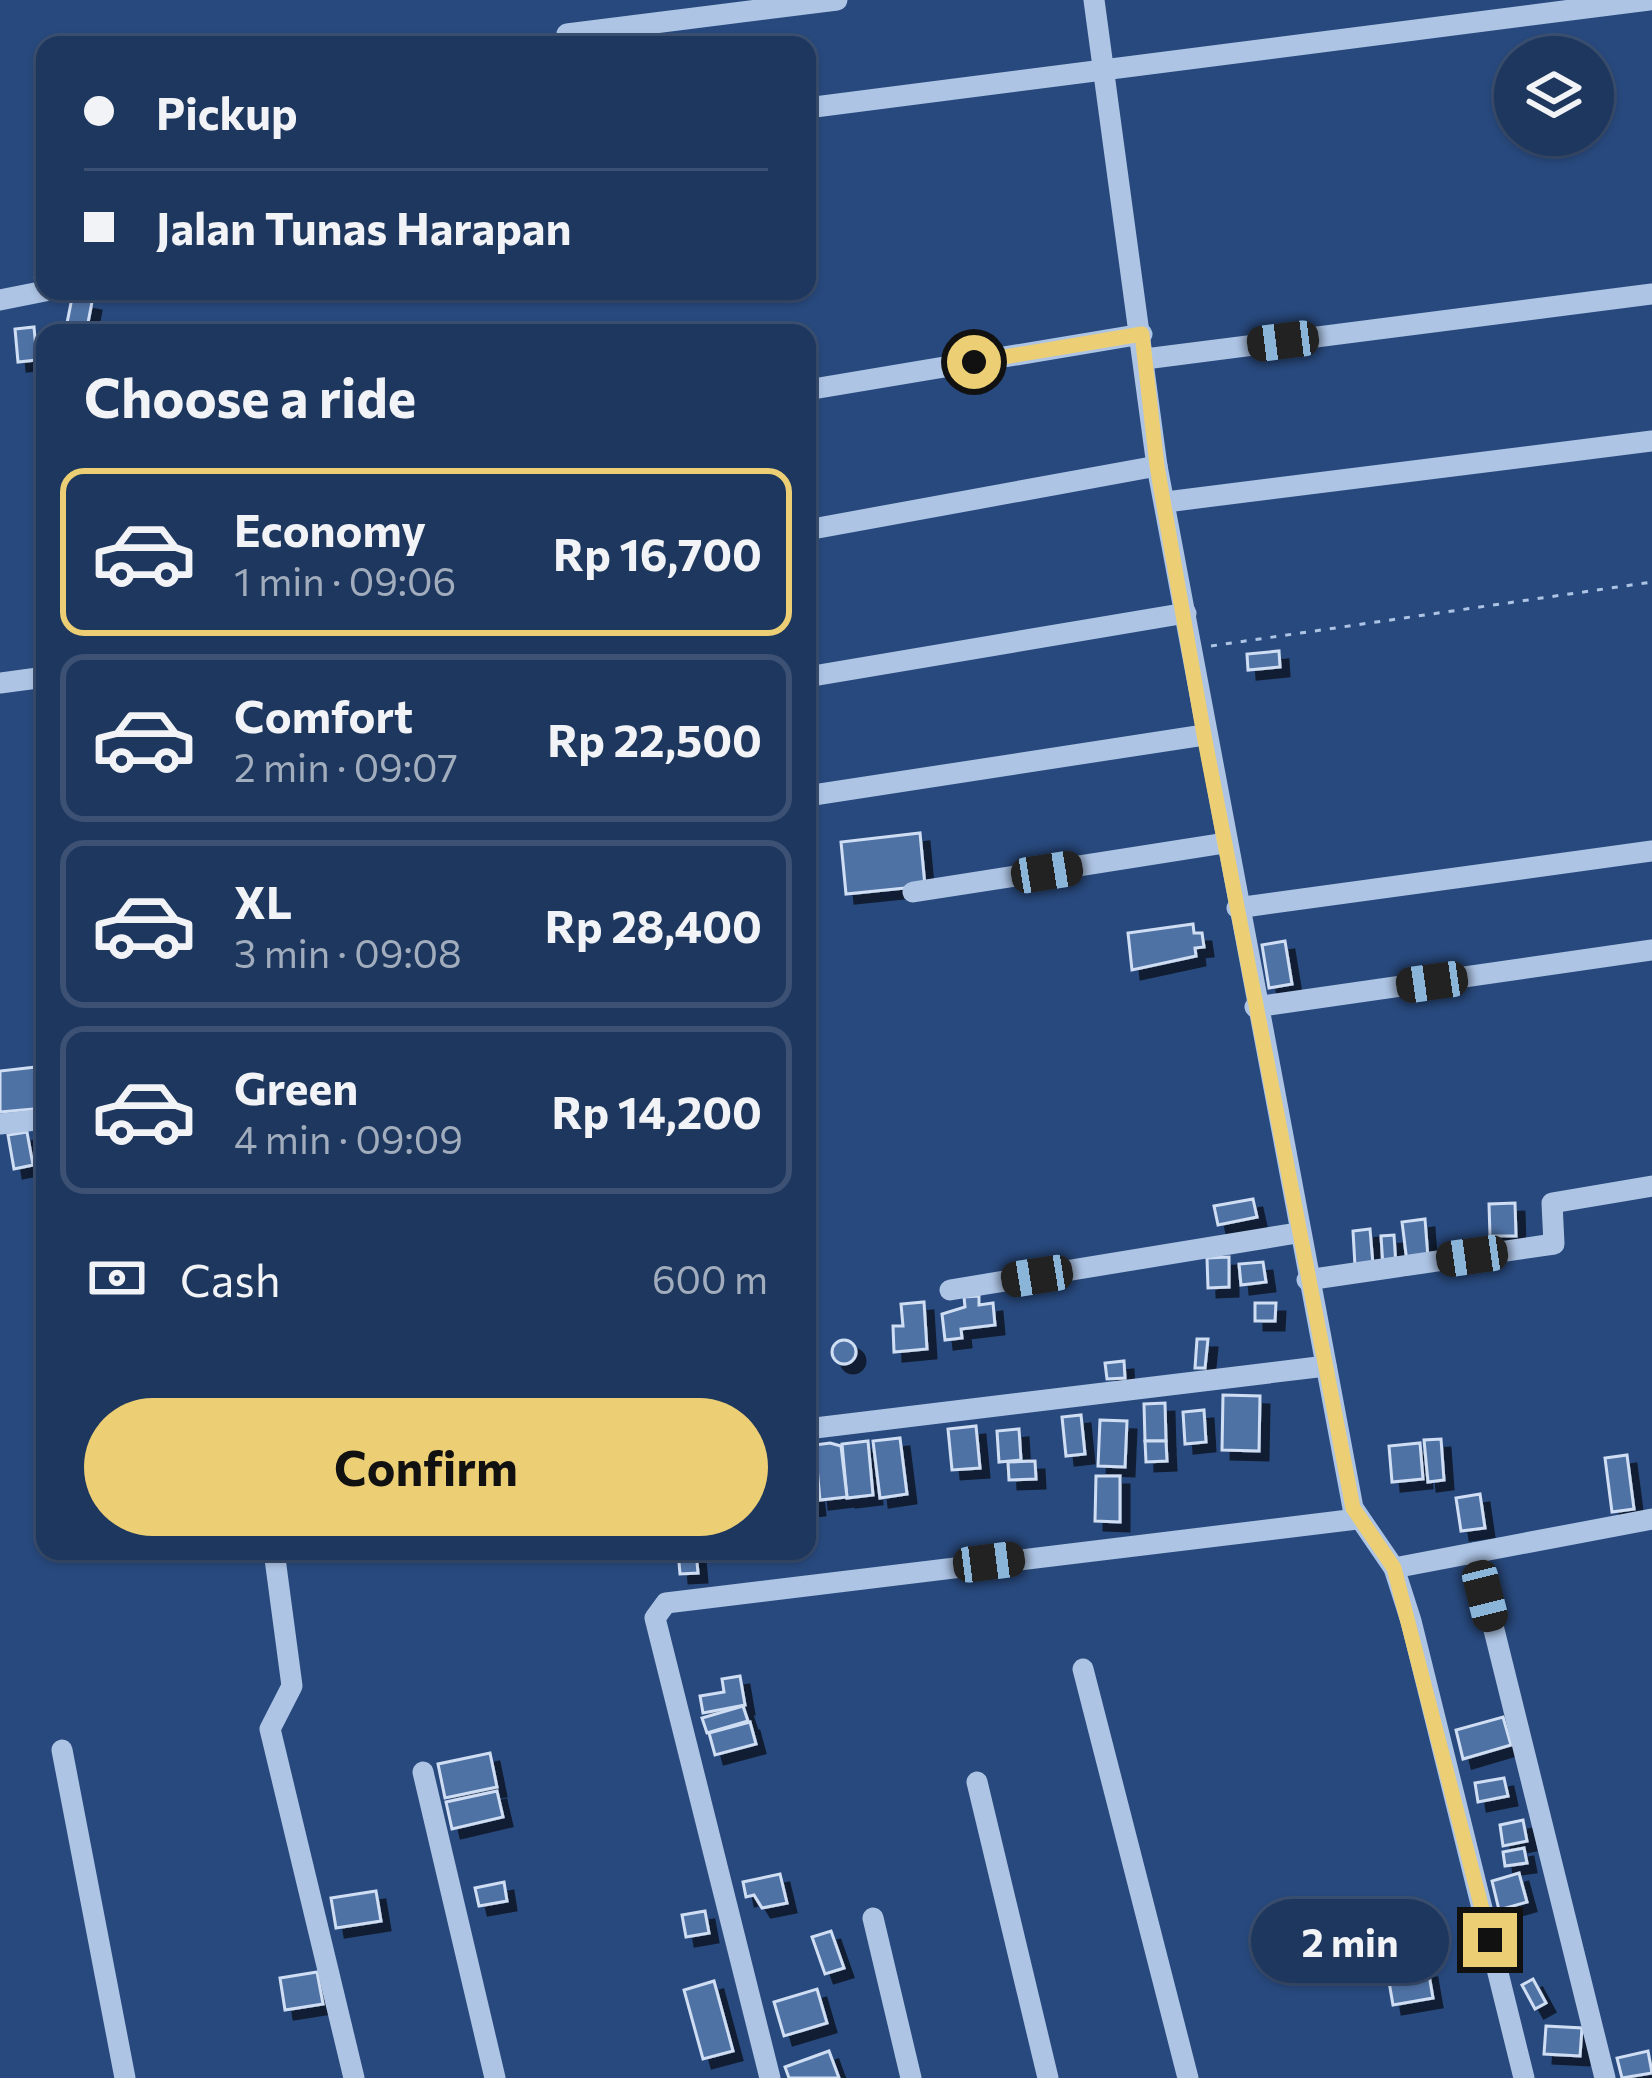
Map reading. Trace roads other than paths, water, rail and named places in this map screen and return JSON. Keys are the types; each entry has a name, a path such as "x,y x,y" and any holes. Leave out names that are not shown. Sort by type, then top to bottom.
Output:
{"street":[{"path":"567,34 837,0"},
{"path":"1094,0 1157,466 1307,1280 1357,1519 1394,1568 1524,2078"},
{"path":"816,107 1104,74 1649,0"},
{"path":"0,300 36,293"},
{"path":"1145,359 1652,295"},
{"path":"816,388 1142,334"},
{"path":"1166,502 1652,442"},
{"path":"816,528 1157,466"},
{"path":"816,675 1186,613"},
{"path":"0,683 36,678"},
{"path":"816,795 1204,735"},
{"path":"913,892 1225,843"},
{"path":"1237,908 1652,851"},
{"path":"1256,1007 1652,950"},
{"path":"0,1124 36,1120"},
{"path":"1307,1280 1554,1244 1552,1203 1652,1186"},
{"path":"950,1290 1298,1233"},
{"path":"816,1428 1326,1366"},
{"path":"770,2078 655,1618 658,1610 666,1603 827,1581 1357,1519"},
{"path":"1394,1568 1652,1520"},
{"path":"1475,1553 1605,2078"},
{"path":"275,1560 292,1686 270,1729 354,2078"},
{"path":"1083,1669 1188,2078"},
{"path":"62,1750 125,2078"},
{"path":"423,1772 495,2078"},
{"path":"977,1782 1048,2078"},
{"path":"873,1918 911,2078"}]}
